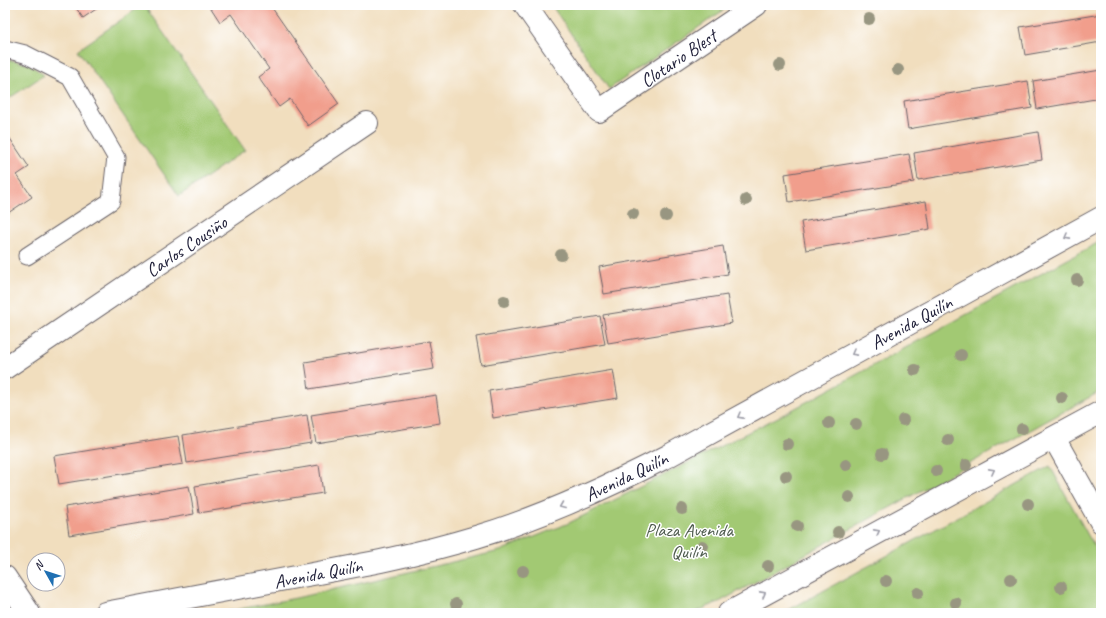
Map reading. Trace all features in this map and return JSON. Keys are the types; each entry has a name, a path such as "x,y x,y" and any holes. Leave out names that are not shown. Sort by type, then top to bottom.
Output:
{"main road":[{"name":"Clotario Blest","path":"525,5 599,111 756,5"},
{"name":"Carlos Cousiño","path":"5,368 367,123"},
{"name":"Avenida Quilín","path":"106,613 378,562 441,547 524,521 573,502 668,456 1101,218"},
{"path":"729,613 1101,412"},
{"path":"1054,438 1101,522"},
{"path":"5,577 29,613"}],"lane":[{"path":"5,50 25,54 70,77 116,157 111,201 27,256"}],"green space":[{"path":"144,5 245,150 179,196 78,50"},
{"path":"560,5 731,5 609,89 554,9"},
{"path":"5,59 29,64 44,75 5,101"},
{"name":"Plaza Avenida Quilín","path":"1101,241 1101,391 721,601 693,613 219,613 296,598 500,551 569,523 790,411"},
{"path":"1050,466 1101,559 1101,613 783,613"}],"building":[{"path":"74,5 102,5 83,18"},
{"path":"209,5 270,5 339,104 308,126 290,99 279,107 258,77 269,69 231,14 220,22"},
{"path":"1101,14 1101,42 1025,55 1020,27"},
{"path":"1101,70 1101,98 1037,109 1033,81"},
{"path":"1028,81 1032,108 908,129 904,101"},
{"path":"5,131 29,167 17,175 32,197 5,215"},
{"path":"1038,132 1042,160 918,180 914,153"},
{"path":"909,154 914,182 789,202 785,174"},
{"path":"926,201 930,229 806,250 801,222"},
{"path":"723,246 728,274 604,294 599,267"},
{"path":"727,295 732,323 608,343 603,315"},
{"path":"600,316 605,344 481,365 476,337"},
{"path":"429,341 434,369 309,389 305,362"},
{"path":"613,370 618,398 493,418 489,391"},
{"path":"436,395 440,423 316,443 311,415"},
{"path":"307,415 311,443 187,463 183,435"},
{"path":"178,436 183,464 59,484 54,456"},
{"path":"319,465 323,493 199,513 195,486"},
{"path":"189,486 194,514 69,535 65,507"}]}
